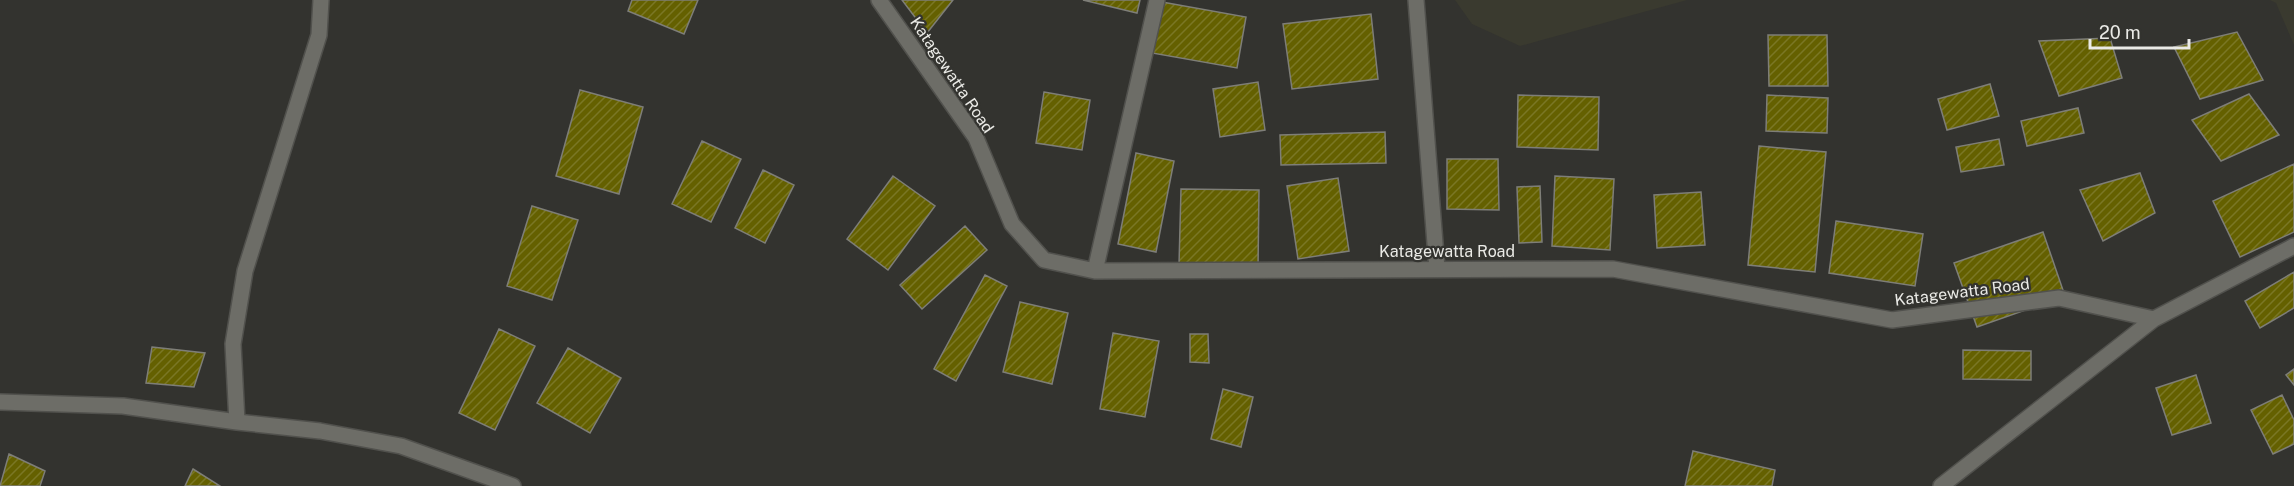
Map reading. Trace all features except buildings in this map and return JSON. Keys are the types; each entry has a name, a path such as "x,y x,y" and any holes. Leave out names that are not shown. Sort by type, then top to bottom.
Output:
{"street":[{"path":"237,422 233,344 245,271 319,35 321,0"},
{"name":"Katagewatta Road","path":"879,0 976,138 1012,224 1044,260 1095,271 1613,269 1892,320 2060,298 2154,319"},
{"path":"1095,271 1157,0"},
{"path":"1416,0 1437,269"},
{"path":"1941,486 2154,319 2294,246"},
{"path":"0,402 123,406 320,431 401,446 513,486"}],"shaded area":[{"path":"1455,0 1687,0 1520,46 1472,24"},
{"path":"2270,0 2294,0 2294,45 2276,3"}]}
